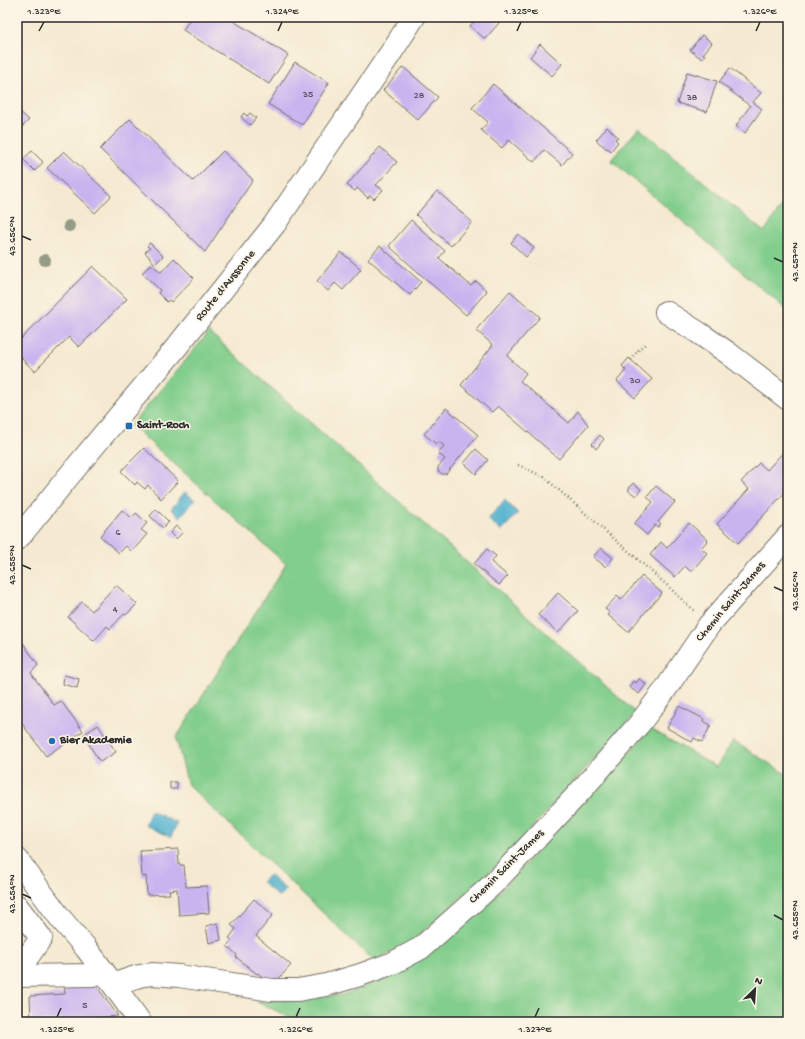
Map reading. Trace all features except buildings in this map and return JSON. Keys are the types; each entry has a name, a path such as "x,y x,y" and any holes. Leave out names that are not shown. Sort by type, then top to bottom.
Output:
{"main road":[{"name":"Route d'Aussonne","path":"17,539 175,350 274,225 414,17"},
{"path":"666,312 728,353 788,399"},
{"name":"Chemin Saint-James","path":"19,976 93,975 124,981 139,976 152,974 179,976 272,990 298,990 326,985 360,975 393,963 421,948 493,884 577,795 640,723 665,690 709,625 788,536"},
{"path":"17,845 66,914 86,948"},
{"path":"17,859 61,919 86,948 140,1022"},
{"path":"17,906 41,938 25,961 19,976"}],"path":[{"path":"631,360 640,348 647,342"},
{"path":"518,465 544,477 668,586 709,625"}],"green space":[{"path":"639,128 764,232 788,197 788,311 611,160"},
{"path":"209,332 636,713 501,862 410,943 374,961 188,785 176,738 286,564 131,425"},
{"path":"651,729 716,767 733,741 788,775 788,1022 301,1022 257,1002 342,995 391,977 433,948 501,890"}],"water":[{"path":"185,492 195,500 180,517 171,509"},
{"path":"505,500 518,513 501,531 488,519"},
{"path":"151,811 177,823 171,837 145,825"},
{"path":"269,875 286,890 279,897 262,882"}],"place":[{"name":"Saint-Roch","path":"129,426"},
{"name":"Bier Akademie","path":"52,741"}]}
